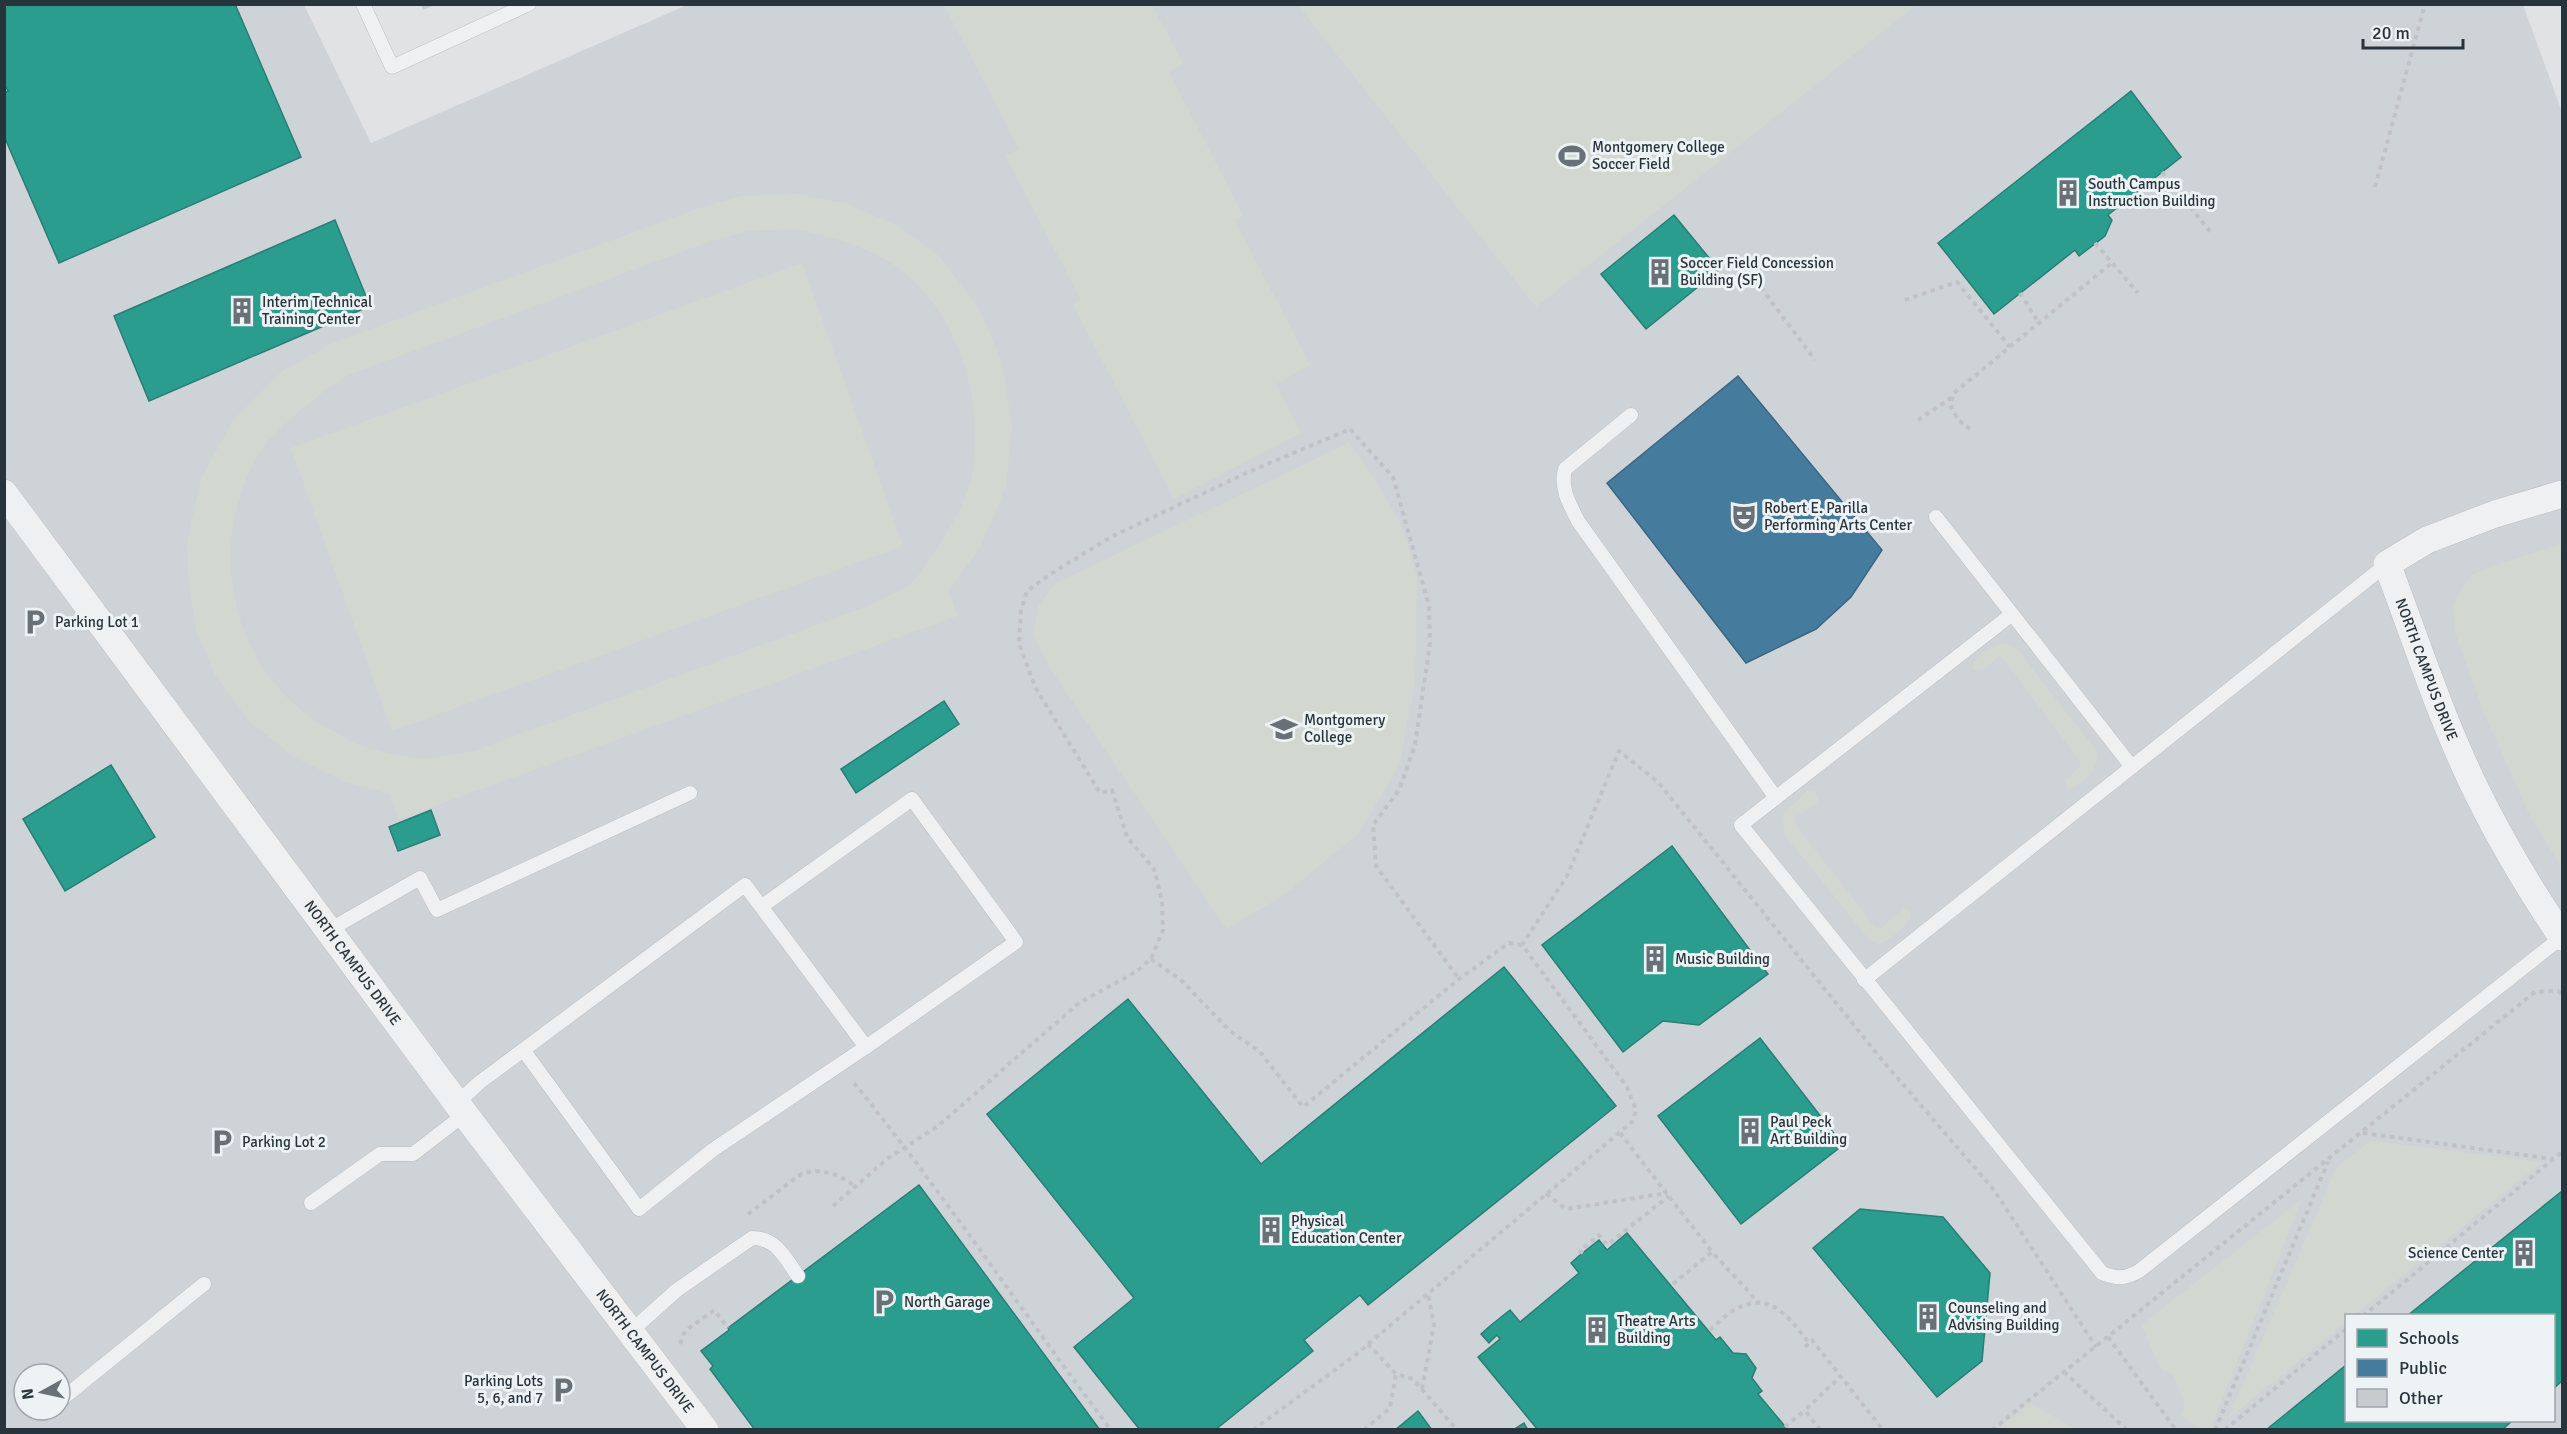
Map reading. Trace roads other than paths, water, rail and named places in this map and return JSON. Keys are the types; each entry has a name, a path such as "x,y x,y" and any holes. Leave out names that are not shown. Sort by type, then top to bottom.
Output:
{"street":[{"name":"NORTH CAMPUS DRIVE","path":"4,493 461,1108 705,1430"},
{"path":"2387,564 2427,540 2495,514 2562,494"},
{"name":"NORTH CAMPUS DRIVE","path":"2387,564 2451,733 2476,791 2509,853 2562,937"}],"lane":[{"path":"363,4 392,67 530,4"},
{"path":"1631,415 1565,469 1562,481 1566,496 1578,521 1776,798"},
{"path":"1936,517 2132,767"},
{"path":"1864,980 2387,564"},
{"path":"2012,615 1741,825 2102,1273 2116,1278 2130,1276 2139,1271 2562,937"},
{"path":"328,930 420,878 437,910 690,793"},
{"path":"524,1051 639,1209 714,1149 839,1066 1016,942 912,799 762,906"},
{"path":"311,1203 380,1154 413,1154 461,1108 480,1082 745,885 866,1047"},
{"path":"630,1332 677,1290 752,1238 768,1240 776,1245 798,1276"},
{"path":"72,1391 204,1284"}],"place":[{"name":"Montgomery College Soccer Field","path":"1572,156"},
{"name":"South Campus Instruction Building","path":"2068,193"},
{"name":"Soccer Field Concession Building (SF)","path":"1660,272"},
{"name":"Interim Technical Training Center","path":"242,311"},
{"name":"Robert E. Parilla Performing Arts Center","path":"1744,517"},
{"name":"Parking Lot 1","path":"35,622"},
{"name":"Montgomery College","path":"1284,729"},
{"name":"Music Building","path":"1655,959"},
{"name":"Paul Peck Art Building","path":"1750,1131"},
{"name":"Parking Lot 2","path":"222,1142"},
{"name":"Physical Education Center","path":"1271,1230"},
{"name":"Science Center","path":"2524,1253"},
{"name":"North Garage","path":"884,1302"},
{"name":"Counseling and Advising Building","path":"1928,1317"},
{"name":"Theatre Arts Building","path":"1597,1330"},
{"name":"Parking Lots 5, 6, and 7","path":"563,1390"}]}
